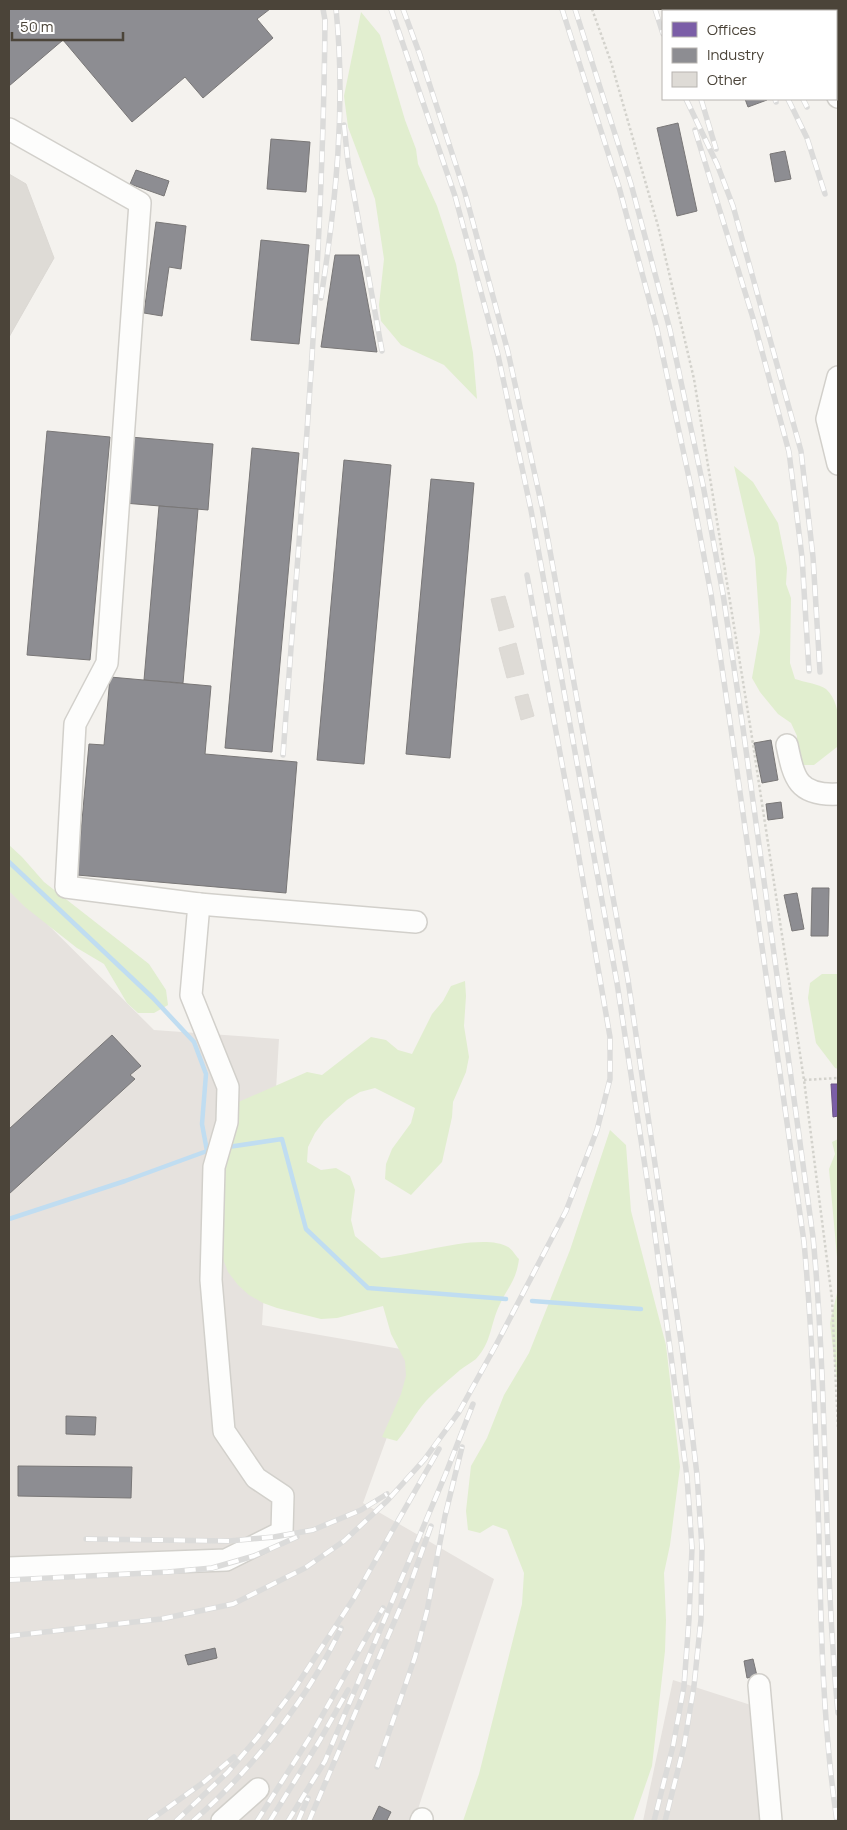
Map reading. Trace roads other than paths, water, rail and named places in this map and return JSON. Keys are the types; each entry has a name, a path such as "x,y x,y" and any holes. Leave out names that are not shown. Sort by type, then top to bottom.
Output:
{"street":[{"path":"9,129 140,203 107,663 75,724 66,887 200,904 416,922"},
{"path":"838,377 826,419 838,464"},
{"path":"787,745 793,772 807,790 824,795 838,794"},
{"path":"9,1568 226,1560 282,1532 283,1496 256,1478 224,1431 211,1280 214,1167 227,1122 228,1088 191,995 200,904"},
{"path":"759,1685 770,1821"},
{"path":"222,1821 258,1789"}],"waterway":[{"path":"9,862 153,998 194,1042 206,1074 202,1124 207,1151 125,1181 9,1219"},
{"path":"228,1147 282,1139 306,1229 368,1288 506,1299"},
{"path":"532,1301 641,1309"}],"railway":[{"path":"283,755 316,296 323,112 325,20 323,9"},
{"path":"321,298 335,190 340,117 339,45 336,9"},
{"path":"391,9 455,196 498,355 531,510 617,983 652,1212 687,1477 692,1548 684,1686 673,1746 654,1821"},
{"path":"403,9 465,193 508,352 542,507 628,980 682,1348 697,1475 702,1547 701,1619 694,1686 684,1746 665,1821"},
{"path":"562,9 619,187 657,329 691,487 711,594 804,1242 814,1390 824,1680 832,1786 837,1821"},
{"path":"575,9 631,184 670,330 703,485 723,594 813,1237 818,1296 830,1594 838,1713"},
{"path":"655,9 662,31"},
{"path":"686,100 717,164 733,206 801,451 813,557 820,672"},
{"path":"701,100 716,149"},
{"path":"788,100 807,138 825,194"},
{"path":"804,100 807,107"},
{"path":"344,125 348,162 382,351"},
{"path":"695,130 753,318 789,452 802,557 809,671"},
{"path":"9,1636 161,1619 233,1604 305,1568 344,1541 387,1501 424,1460 459,1412 566,1211 597,1130 610,1079 610,1037 527,575"},
{"path":"288,1821 325,1761 473,1404"},
{"path":"377,1767 415,1657 427,1611 445,1516 462,1447"},
{"path":"176,1821 228,1772 295,1688 354,1598 439,1449"},
{"path":"86,1539 229,1541 274,1537 313,1530 361,1510 387,1494"},
{"path":"309,1821 410,1585 431,1526"},
{"path":"9,1580 212,1568 254,1556 297,1537"},
{"path":"257,1821 310,1737 383,1608"},
{"path":"193,1821 236,1779 277,1732 312,1681 328,1655 341,1628"},
{"path":"270,1821 320,1740 348,1690"},
{"path":"149,1821 204,1782 234,1757"},
{"path":"298,1821 308,1798"}]}
